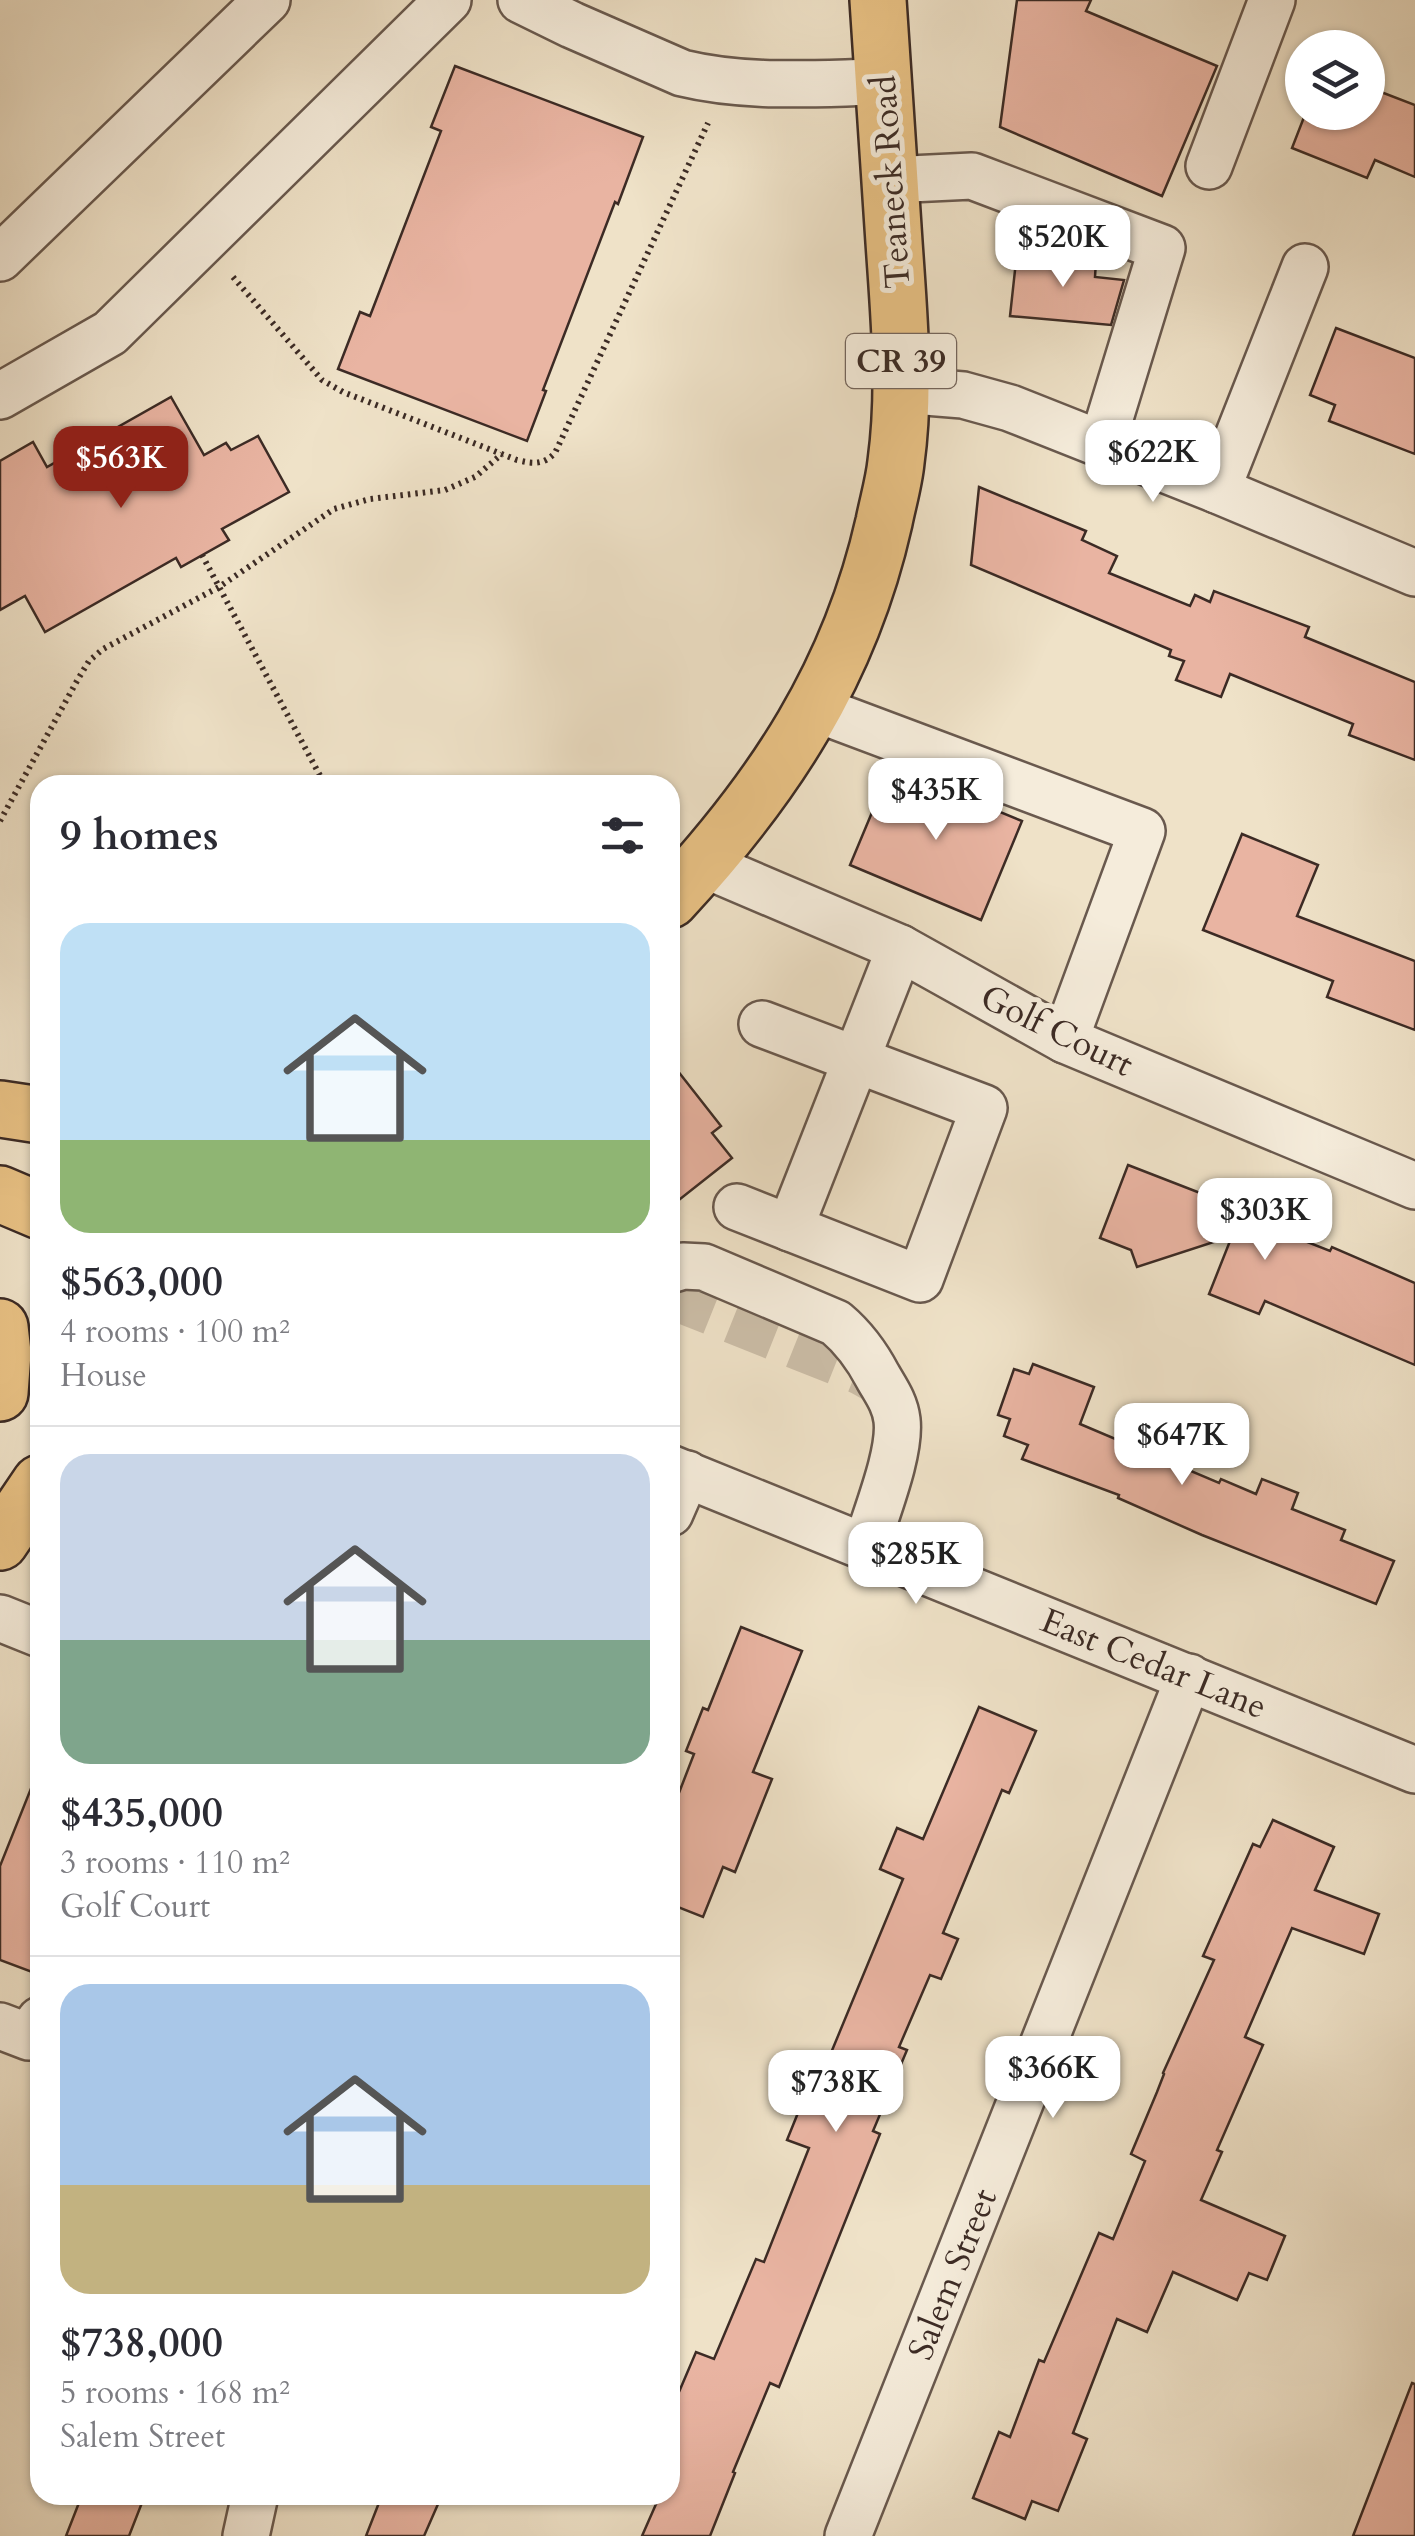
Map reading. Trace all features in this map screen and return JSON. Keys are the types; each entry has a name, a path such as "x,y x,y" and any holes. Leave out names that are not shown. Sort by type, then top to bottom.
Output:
{"main road":[{"name":"Teaneck Road","path":"686,882 733,830 780,766 814,708 840,654 876,555 896,465 901,348 878,0"},
{"path":"0,1109 30,1114"},
{"path":"0,1194 30,1207"},
{"path":"0,1328 0,1394"},
{"path":"0,1542 30,1498"}],"street":[{"path":"0,258 266,0"},
{"path":"0,396 110,333 448,0"},
{"path":"521,0 682,73 750,84 883,82"},
{"path":"1209,166 1272,0"},
{"path":"890,180 972,176 1162,248 1102,444"},
{"path":"1217,490 1304,267"},
{"path":"902,390 993,402 1415,573"},
{"path":"814,708 1142,831 1065,1040"},
{"name":"Golf Court","path":"686,882 900,948 1065,1040 1415,1186"},
{"path":"790,1228 900,948"},
{"path":"737,1207 920,1279 984,1108 762,1024"},
{"path":"680,1267 704,1267 836,1323 872,1363 890,1397 897,1429 866,1547"},
{"name":"East Cedar Lane","path":"680,1486 866,1547 1415,1770"},
{"path":"0,1618 30,1630"},
{"name":"Salem Street","path":"848,2536 1189,1678"},
{"path":"0,2026 30,2036"},
{"path":"246,2536 253,2505"}],"path":[{"path":"202,242 322,380 342,392 517,460 538,463 554,453 727,82"},
{"path":"0,821 89,662 103,649 219,587 334,509 370,499 445,490 476,477 502,454"},
{"path":"202,556 320,775"}],"building":[{"path":"1017,0 1091,0 1086,11 1217,66 1162,196 1000,127"},
{"path":"455,66 643,137 543,390 546,391 527,441 338,369 360,312 370,316 441,131 431,127"},
{"path":"1385,94 1415,105 1415,177 1375,160 1367,178 1292,148 1299,130 1385,130"},
{"path":"1017,252 1096,261 1095,277 1124,280 1111,325 1010,316"},
{"path":"1336,328 1415,358 1415,454 1329,421 1335,405 1310,395"},
{"path":"171,397 204,455 226,443 231,450 258,436 289,492 222,529 229,540 181,567 176,558 45,632 25,596 0,610 0,461 33,442 47,467"},
{"path":"979,487 1086,531 1082,540 1117,556 1109,573 1190,606 1195,595 1210,602 1214,591 1309,627 1305,637 1415,682 1415,760 1349,735 1353,724 1230,674 1221,697 1176,680 1184,661 1169,656 1171,650 971,565"},
{"path":"891,767 1022,821 981,920 850,865"},
{"path":"1242,834 1318,865 1297,916 1415,961 1415,1030 1327,997 1333,981 1203,930"},
{"path":"680,1074 721,1126 712,1133 732,1158 680,1199"},
{"path":"1128,1165 1275,1222 1264,1225 1330,1251 1332,1247 1415,1283 1415,1365 1265,1301 1259,1314 1209,1294 1232,1236 1137,1267 1131,1250 1100,1238"},
{"path":"1033,1364 1094,1387 1080,1424 1219,1483 1221,1479 1256,1494 1262,1479 1298,1493 1292,1509 1345,1530 1341,1540 1394,1561 1376,1604 1202,1535 1118,1498 1119,1495 1022,1459 1028,1445 1004,1436 1010,1419 998,1415 1014,1369 1029,1374"},
{"path":"741,1627 802,1651 753,1772 772,1779 735,1872 723,1867 703,1917 680,1908 680,1790 694,1754 686,1751 703,1708 708,1710"},
{"path":"979,1707 1036,1731 1009,1793 1002,1790 943,1933 958,1939 941,1979 930,1975 899,2047 907,2050 873,2131 880,2134 779,2387 770,2383 710,2536 642,2536 656,2505 680,2505 680,2390 696,2352 714,2359 756,2259 764,2262 809,2148 787,2140 802,2103 809,2106 903,1879 880,1869 897,1828 923,1839"},
{"path":"30,1791 30,1971 0,1960 0,1866"},
{"path":"1273,1820 1334,1847 1315,1890 1379,1914 1364,1954 1292,1928 1245,2037 1263,2045 1217,2150 1222,2152 1201,2200 1285,2236 1267,2280 1249,2273 1237,2300 1173,2272 1147,2332 1117,2319 1073,2433 1087,2439 1058,2511 1032,2501 1025,2519 973,2498 999,2432 1010,2437 1039,2360 1044,2362 1099,2233 1113,2239 1145,2161 1131,2154 1214,1960 1203,1956 1253,1844 1260,1847"},
{"path":"1412,2383 1415,2536 1353,2536"},
{"path":"78,2505 141,2505 129,2536 66,2536"},
{"path":"378,2505 438,2505 424,2536 366,2536"}],"tunnel":[{"path":"680,1300 860,1372 883,1385"}]}
